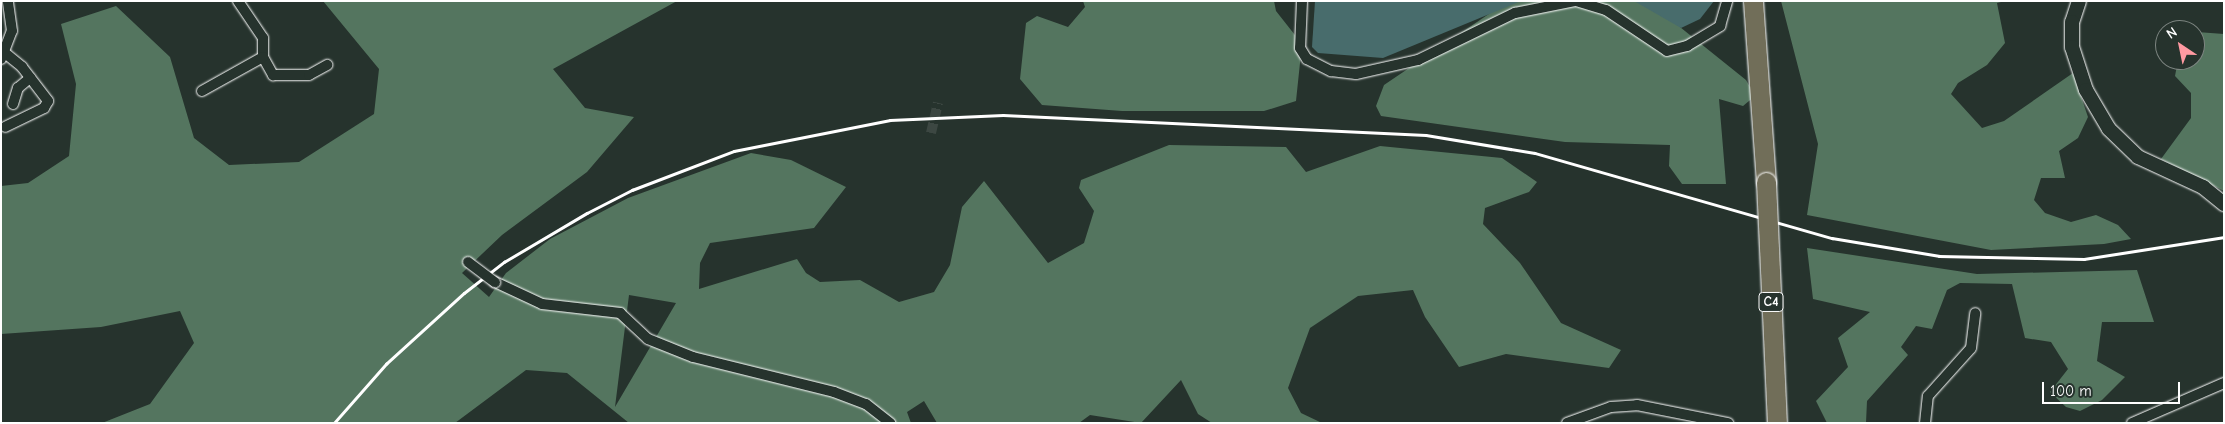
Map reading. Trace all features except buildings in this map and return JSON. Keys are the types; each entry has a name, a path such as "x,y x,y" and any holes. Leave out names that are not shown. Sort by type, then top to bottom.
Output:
{"highway":[{"name":"C4","path":"1753,1 1766,182 1777,423"}],"street":[{"path":"6,128 48,105 30,78 3,56 13,18 8,1"},
{"path":"238,1 263,38 263,57 273,75 309,75 327,65"},
{"path":"1302,1 1300,48 1307,59 1331,71 1356,74 1418,60 1515,13 1576,1 1606,10 1667,51 1687,46 1720,26 1727,1"},
{"path":"2079,1 2072,22 2072,47 2086,90 2109,129 2138,157 2203,186 2224,204"},
{"path":"202,91 263,57"},
{"path":"13,104 18,88 30,78"},
{"path":"468,262 495,282 542,304 620,313 648,339 693,357 834,392 866,404 890,423"},
{"path":"1925,423 1928,396 1971,348 1975,313"},
{"path":"2132,423 2224,383"},
{"path":"1567,423 1611,407 1637,406 1728,423"}],"green space":[{"path":"323,1 677,1 553,69 585,108 634,117 587,172 502,235 462,273 489,297 506,273 550,239 628,198 751,153 791,160 846,187 814,228 710,243 700,263 699,289 797,259 806,273 820,282 860,280 899,302 934,292 950,265 962,207 984,181 1048,263 1084,243 1094,211 1079,188 1081,180 1169,145 1286,147 1306,172 1380,146 1502,158 1537,182 1529,192 1485,208 1483,224 1520,263 1561,323 1621,350 1609,368 1506,354 1459,367 1425,317 1413,290 1358,296 1310,328 1288,388 1301,413 1322,423 1212,423 1198,414 1181,380 1141,423 1090,415 1079,423 937,423 924,401 907,412 911,423 629,423 567,373 526,370 455,423 102,423 150,404 194,343 180,311 101,327 1,334 1,186 28,183 69,156 76,84 61,24 116,6 170,57 194,138 229,165 299,162 374,114 379,69","holes":["629,295 676,303 615,407"]},
{"path":"1083,1 1274,1 1276,11 1302,44 1296,101 1264,111 1122,111 1042,105 1020,79 1026,23 1037,16 1068,27 1085,7"},
{"path":"1508,1 1636,1 1665,15 1746,80 1755,96 1743,106 1719,99 1726,184 1682,184 1669,166 1670,145 1565,142 1381,116 1376,106 1384,85"},
{"path":"1781,1 2005,1 1997,3 2005,43 1987,65 1958,83 1951,94 1982,128 2004,121 2073,73 2088,117 2078,138 2059,151 2065,178 2041,178 2034,200 2045,213 2071,222 2096,215 2118,225 2131,239 2104,244 1991,250 1807,215 1818,144"},
{"path":"2205,33 2224,34 2224,191 2161,159 2191,118 2191,93 2175,76 2176,70 2205,70"},
{"path":"1807,248 1977,274 2137,270 2154,322 2102,322 2097,361 2125,377 2102,400 2080,411 2066,407 2050,392 2068,369 2051,342 2025,338 2012,284 1960,283 1947,290 1932,329 1916,326 1901,347 1908,355 1867,401 1866,423 1827,423 1816,401 1848,367 1838,338 1870,312 1813,299"}],"water":[{"path":"1315,1 1521,1 1383,58 1318,53 1312,47"},
{"path":"1634,1 1714,1 1700,19 1681,28"}],"tunnel":[{"path":"931,133 938,103"}],"railway":[{"path":"334,423 386,364 464,293 504,262 587,213 632,190 734,151 890,120 1003,115 1426,135 1535,153 1832,238 1939,256 2084,259 2224,237"}]}
